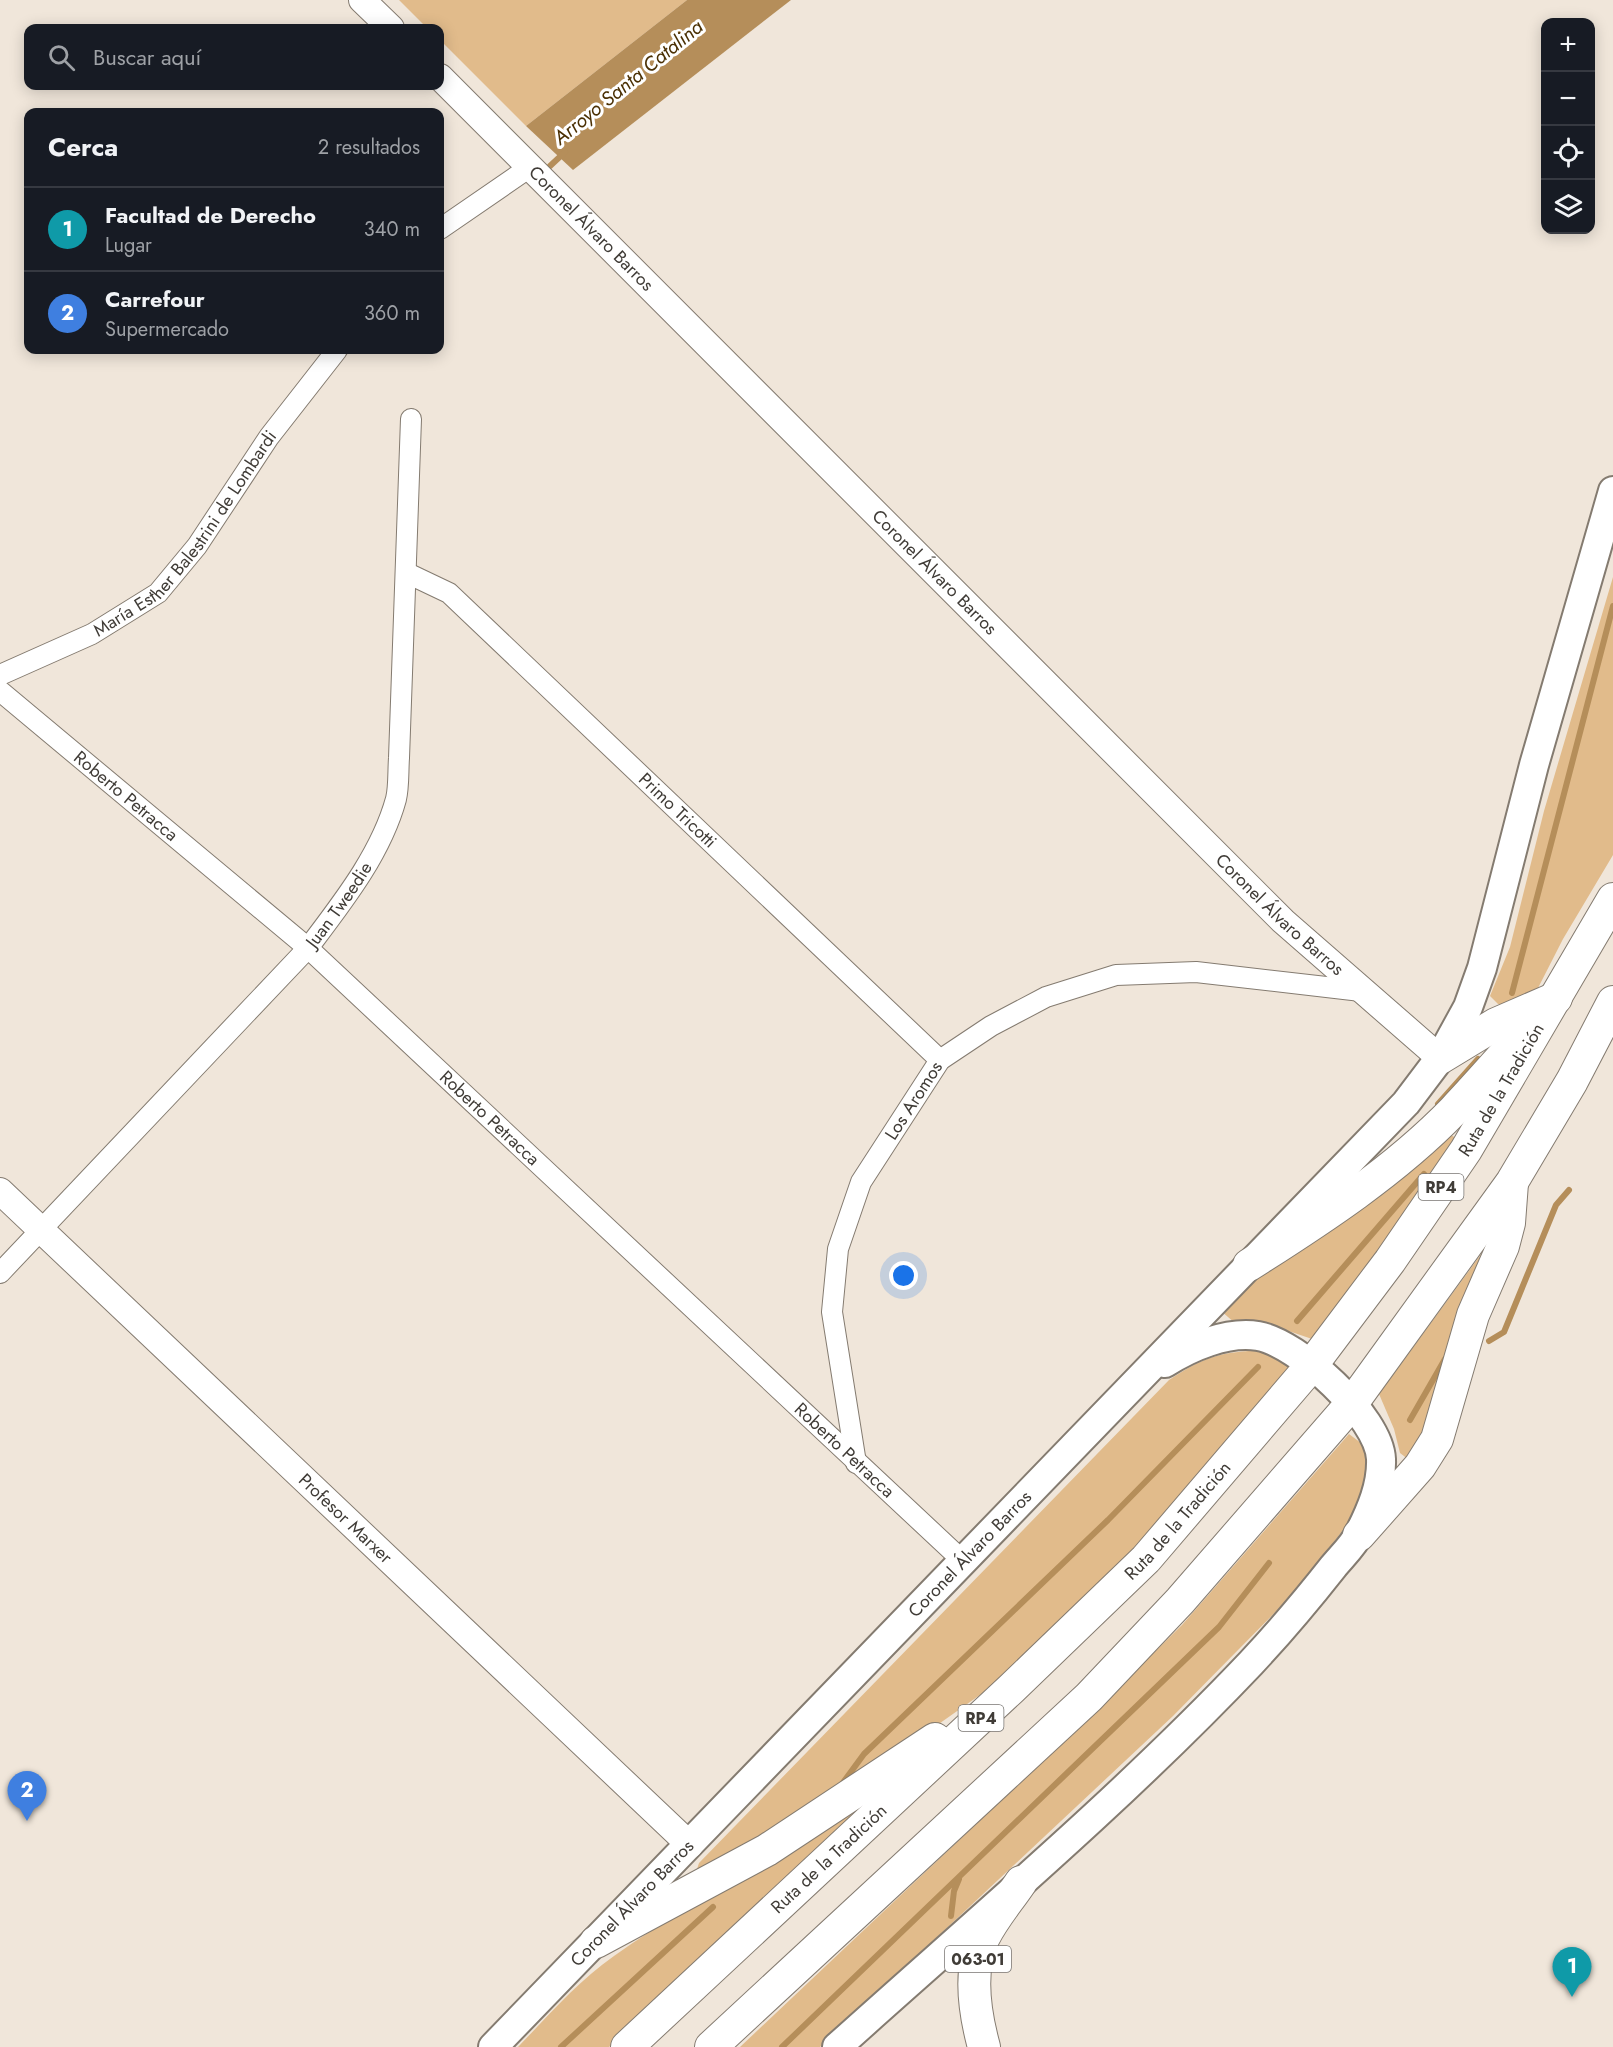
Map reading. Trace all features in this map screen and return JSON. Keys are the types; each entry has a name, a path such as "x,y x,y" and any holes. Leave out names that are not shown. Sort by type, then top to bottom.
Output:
{"main road":[{"name":"Coronel Álvaro Barros","path":"493,2047 1406,1103 1440,1058 1468,1007 1482,968 1534,765 1613,491"},
{"name":"Ruta de la Tradición","path":"627,2047 1011,1689 1146,1559 1311,1366 1390,1261 1466,1150 1613,899"},
{"path":"1440,1058 1496,1024 1556,998"},
{"path":"1249,1265 1345,1200 1404,1155 1453,1111 1556,998"},
{"path":"711,2047 1089,1697 1180,1601 1353,1402 1512,1182 1572,1081 1613,1002"},
{"path":"837,2047 1193,1724 1296,1614 1359,1535 1420,1466 1437,1439 1473,1315 1503,1246 1509,1223 1512,1182"},
{"path":"1134,1385 1184,1351 1218,1339 1256,1335 1278,1342 1311,1366 1353,1402 1370,1430 1381,1457 1375,1498 1359,1535"},
{"path":"596,1942 767,1850 1011,1689"},
{"name":"063-01","path":"984,2047 975,1995 977,1963 983,1938 1021,1882"}],"street":[{"path":"362,0 387,24"},
{"name":"Coronel Álvaro Barros","path":"444,81 1283,921 1361,992 1440,1058"},
{"path":"444,226 530,167"},
{"name":"María Esther Balestrini de Lombardi","path":"0,675 92,634 158,593 197,546 269,437 334,354"},
{"name":"Juan Tweedie","path":"0,1273 308,948 349,894 382,835 396,798 407,573 411,419"},
{"name":"Primo Tricotti","path":"407,573 449,593 940,1060"},
{"name":"Roberto Petracca","path":"0,691 308,948 964,1562"},
{"name":"Los Aromos","path":"856,1463 832,1312 838,1249 861,1182 940,1060 991,1026 1046,997 1116,975 1196,972 1361,992"},
{"name":"Profesor Marxer","path":"0,1191 690,1845"}],"shaded area":[{"path":"399,0 687,0 526,126 444,44 444,24 423,24"},
{"path":"1613,577 1613,855 1563,939 1538,988 1519,1003 1508,1006 1498,1004 1490,996 1510,947 1544,811"},
{"path":"1451,1135 1459,1140 1315,1340 1271,1325 1236,1324 1220,1310 1288,1254 1379,1195"},
{"path":"1490,1242 1413,1463 1400,1453 1394,1429 1379,1394"},
{"path":"1264,1350 1297,1364 1181,1504 1004,1678 794,1826 695,1875 699,1863 1169,1380 1204,1360 1236,1352"},
{"path":"1349,1434 1373,1452 1367,1490 1354,1515 1303,1584 1173,1716 820,2047 740,2047 1062,1743 1182,1625"},
{"path":"856,1810 855,1819 609,2047 518,2047 576,1988 614,1956 673,1917"}],"water":[{"path":"687,0 791,0 573,170 526,126"}],"waterway":[{"name":"Arroyo Santa Catalina","path":"550,166 565,152"},
{"path":"1512,993 1613,606"},
{"path":"1438,1104 1478,1059"},
{"path":"1297,1321 1424,1174"},
{"path":"1489,1341 1504,1332 1556,1205 1569,1190"},
{"path":"1410,1420 1445,1359"},
{"path":"842,1784 864,1754 1108,1520 1258,1367"},
{"path":"782,2047 1219,1627 1269,1563"},
{"path":"951,1916 954,1891 959,1879"},
{"path":"561,2047 713,1907"}],"place":[{"name":"Carrefour","path":"27,1821"},
{"name":"Facultad de Derecho","path":"1572,1997"}]}
